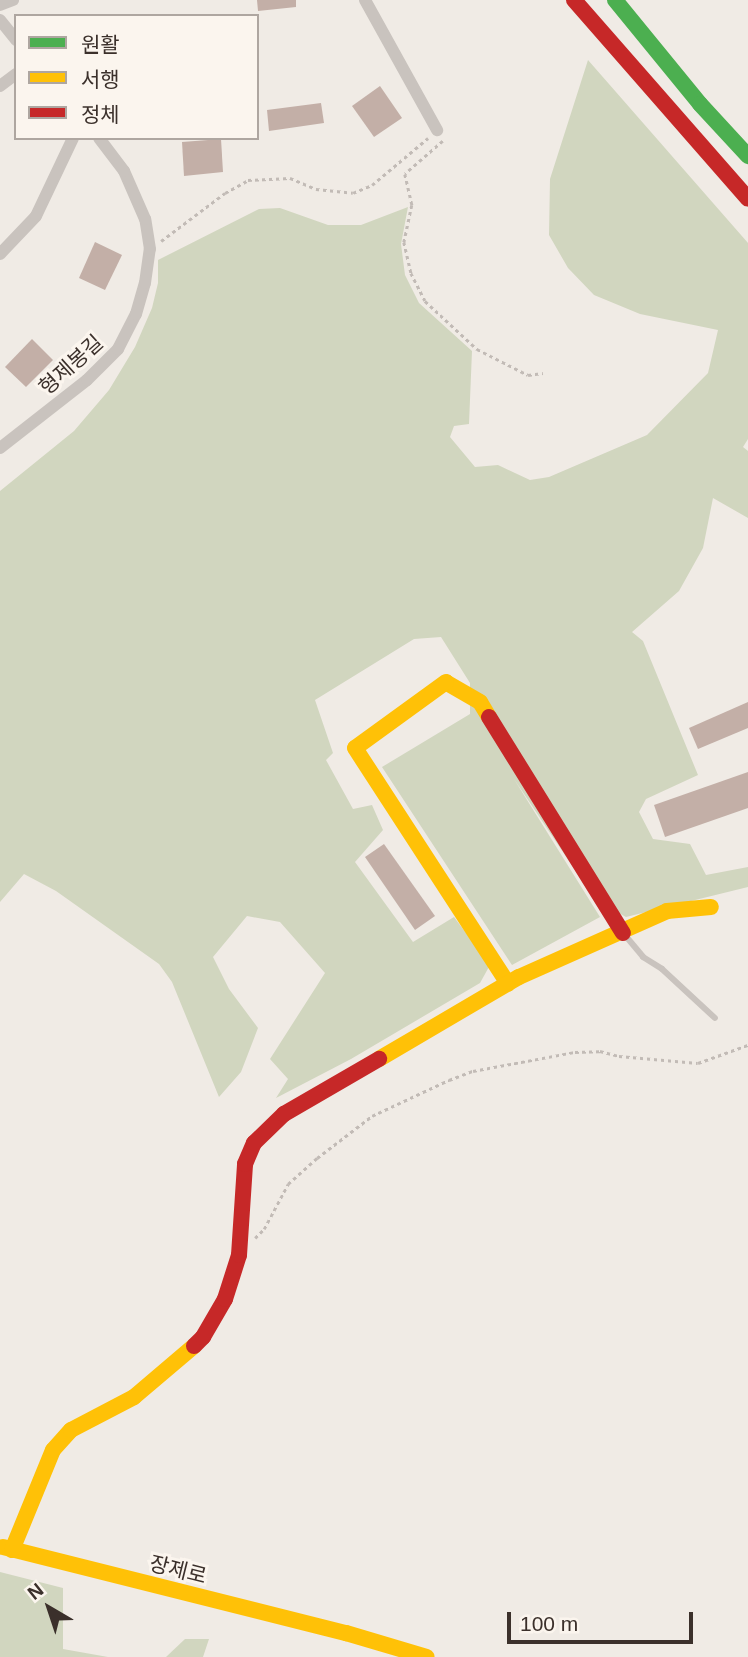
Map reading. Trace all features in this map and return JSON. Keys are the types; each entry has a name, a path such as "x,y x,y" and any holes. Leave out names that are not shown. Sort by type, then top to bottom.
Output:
{"main road":[{"path":"574,0 748,199"},
{"path":"615,0 700,104 748,156"},
{"path":"508,984 355,748 446,682 480,702 623,933"},
{"path":"6,1548 53,1450 71,1430 142,1391 169,1370 203,1337 225,1299 239,1255 245,1164 254,1143 284,1115 508,984 667,911 711,907"},
{"name":"장제로","path":"6,1548 346,1633 427,1657"},
{"name":"장제로","path":"346,1633 396,1657"}],"street":[{"path":"0,5 12,0"},
{"path":"365,0 437,130"},
{"path":"0,20 14,38"},
{"path":"0,254 36,216 73,140"},
{"name":"형제봉길","path":"0,448 87,380 118,349 136,314 150,249 145,219 124,170 101,140"}],"lane":[{"path":"623,933 643,957 662,969 715,1018"}],"path":[{"path":"150,249 225,193 247,180 290,178 316,188 354,193 372,185 437,130 443,142 422,156 405,174 412,205 404,242 411,273 425,302 477,349 528,375 543,373"},
{"path":"239,1255 264,1229 288,1184 317,1158 372,1115 449,1080 473,1071 575,1052 600,1051 619,1056 698,1063 748,1045"}],"green space":[{"path":"588,60 748,243 748,439 743,447 748,451 748,518 713,498 703,548 679,591 632,632 643,641 698,775 646,799 639,812 653,839 690,844 706,875 748,867 748,887 626,917 595,900 514,779 600,917 512,965 382,767 470,714 470,683 441,637 414,639 315,700 333,753 326,760 353,809 372,805 383,830 355,862 413,942 454,917 490,965 480,983 351,1059 276,1098 288,1079 270,1059 325,973 280,922 247,916 213,957 229,989 258,1028 241,1072 219,1097 172,982 159,964 56,891 24,874 0,902 0,491 74,431 109,390 135,347 152,308 158,283 158,260 259,209 280,208 328,225 361,225 408,207 401,244 405,275 419,303 472,351 469,424 454,426 450,437 475,467 498,465 530,480 549,477 647,435 708,373 718,330 640,314 594,295 568,268 549,235 550,179"},
{"path":"0,1572 63,1588 63,1649 108,1657 0,1657"},
{"path":"185,1639 209,1639 203,1657 166,1657"}],"building":[{"path":"257,0 296,0 296,7 258,11"},
{"path":"380,86 402,118 374,137 352,106"},
{"path":"321,103 324,123 269,131 267,110"},
{"path":"221,140 223,172 184,176 182,142"},
{"path":"95,242 122,255 105,290 79,278"},
{"path":"32,339 53,360 26,387 5,367"},
{"path":"748,702 748,728 698,749 689,728"},
{"path":"748,772 748,808 665,837 654,805"},
{"path":"384,844 435,916 415,930 365,857"}],"traffic: fast":[{"path":"615,0 700,104 748,156"}],"traffic: slow":[{"path":"489,717 480,702 446,682 355,748 508,984"},
{"path":"379,1059 519,977 667,911 711,907"},
{"path":"12,1550 53,1450 71,1430 134,1397 194,1346"},
{"path":"3,1547 346,1633 427,1657"}],"traffic: jam":[{"path":"574,0 748,199"},
{"path":"489,717 623,933"},
{"path":"194,1346 203,1337 225,1299 239,1255 245,1164 254,1143 284,1114 379,1059"}]}
